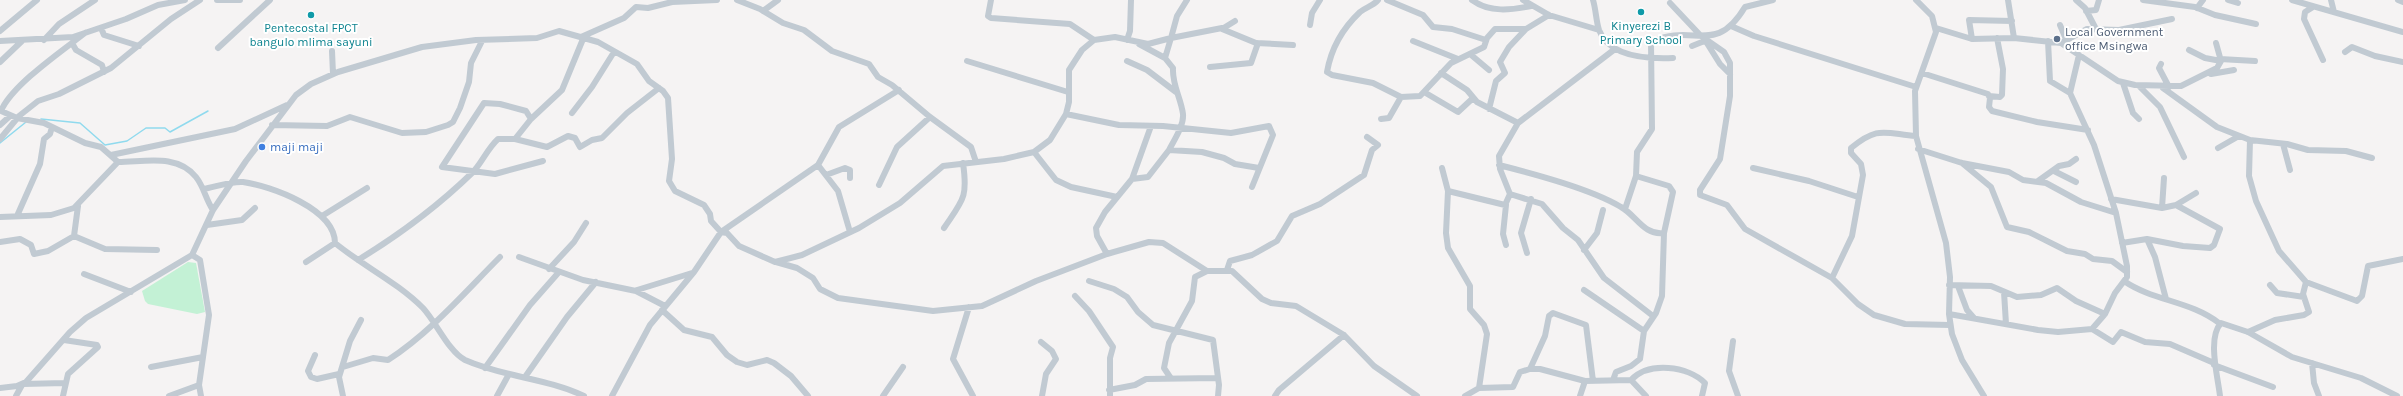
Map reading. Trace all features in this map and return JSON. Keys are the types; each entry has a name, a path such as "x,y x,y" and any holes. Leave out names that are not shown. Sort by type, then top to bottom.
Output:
{"street":[{"path":"0,31 37,0"},
{"path":"44,40 59,24 94,0"},
{"path":"0,41 62,39 101,28 135,16 166,0"},
{"path":"158,5 185,0"},
{"path":"0,139 12,127 18,118 38,101 59,94 104,72 172,19 200,0"},
{"path":"217,0 240,0"},
{"path":"218,48 270,0"},
{"path":"515,139 531,119 562,90 582,38 624,18 636,7 648,8 672,2 717,0"},
{"path":"737,0 763,11 783,23 808,32 832,51 864,62 873,68 878,77 899,90 930,117 971,147 976,162"},
{"path":"763,11 778,0"},
{"path":"991,0 988,16 991,18 1070,24 1094,40"},
{"path":"1127,40 1130,31 1131,0"},
{"path":"1165,58 1177,16 1187,0"},
{"path":"1310,25 1312,14 1320,0"},
{"path":"1378,0 1372,7 1360,12 1344,31 1334,48 1327,72 1332,75 1376,84 1400,97 1420,96 1451,63 1484,47 1486,40 1495,29 1526,29"},
{"path":"1387,0 1423,15 1433,27 1452,29 1486,40"},
{"path":"1472,0 1484,7 1502,9 1531,6"},
{"path":"1523,0 1549,15 1599,30"},
{"path":"1600,0 1593,1 1598,17 1599,30 1609,45 1615,49 1651,57 1673,58"},
{"path":"1692,46 1705,39 1719,35 1739,20 1745,7 1765,0 1773,0"},
{"path":"1916,0 1932,16 1936,28 1935,39 1916,87 1914,115 1918,149 1942,221 1949,260 1948,314 1950,325 1962,360 1984,396"},
{"path":"2008,0 2014,38"},
{"path":"2076,0 2086,10 2096,29"},
{"path":"2086,10 2096,10 2099,0"},
{"path":"2143,0 2197,8 2215,15 2232,17 2256,24"},
{"path":"2197,8 2203,0"},
{"path":"2228,0 2238,3"},
{"path":"2292,0 2403,32"},
{"path":"2331,0 2334,12"},
{"path":"2398,0 2403,2"},
{"path":"1670,3 1705,39 1727,55 1730,74 1730,96 1720,159 1699,194 1727,205 1745,229 1832,278 1858,304 1882,318 1914,325 1950,325"},
{"path":"2312,7 2305,12 2304,19 2323,60"},
{"path":"1489,109 1496,81 1505,73 1500,62 1509,47 1526,29 1549,15"},
{"path":"2061,43 2087,28 2118,30 2172,19"},
{"path":"1972,39 1969,20 2012,21"},
{"path":"1138,43 1158,42 1222,28 1235,21"},
{"path":"2060,24 2066,39"},
{"path":"1731,26 1754,36 1916,87"},
{"path":"101,28 104,35 139,46"},
{"path":"1222,28 1258,43 1275,46 1293,45"},
{"path":"1936,28 1972,39 2014,38 2061,43 2124,83 2139,86 2180,86 2208,74 2217,68 2221,60 2216,43"},
{"path":"16,396 22,385 31,378 64,340 86,318 192,255 213,210 272,125 289,104 304,89 333,74 422,47 482,41 537,38 559,31 598,42 637,64 649,81 659,88 670,104 672,159 669,181 675,192 704,205 710,214 711,221 721,232 727,233 729,240 735,244 775,262 797,268 813,278 820,289 838,298 933,311 982,306 1036,281 1107,254 1155,241 1163,243 1207,271"},
{"path":"85,33 34,75 0,110 10,116 52,127 85,143 101,147 118,162"},
{"path":"775,262 813,251 850,232 900,203 943,166 1018,157 1034,152 1050,140 1066,114 1070,70 1082,50 1094,40 1106,36 1138,43 1165,58 1173,68 1172,80 1182,112 1180,128 1169,150 1148,177 1132,179"},
{"path":"1625,209 1636,176 1637,152 1652,129 1650,42 1677,36 1705,39"},
{"path":"1922,73 1989,96 2000,97 2002,95 2003,69 1996,38"},
{"path":"1705,39 1720,64 1730,74"},
{"path":"0,62 22,41"},
{"path":"272,125 327,126 350,117 402,133 426,132 448,125 453,122 460,108 469,82 471,62 482,41"},
{"path":"1413,41 1458,59"},
{"path":"2048,41 2050,81 2070,93"},
{"path":"72,43 75,49 102,64 104,72"},
{"path":"1210,67 1252,62 1258,43"},
{"path":"2345,52 2352,47 2374,56 2403,62"},
{"path":"1506,245 1503,234 1506,205 1510,194 1499,165 1499,156 1518,123 1615,49"},
{"path":"2189,50 2204,58 2255,61"},
{"path":"332,51 333,74"},
{"path":"572,113 614,52"},
{"path":"1470,54 1489,70"},
{"path":"2079,55 2070,93 2073,103 2088,130 2116,213 2127,260 2127,277 2115,293 2105,314 2092,329"},
{"path":"967,61 1068,92"},
{"path":"1127,61 1147,70 1176,92"},
{"path":"2161,64 2159,68 2169,87"},
{"path":"2208,74 2234,70"},
{"path":"1441,73 1467,90 1472,98 1489,109 1518,123"},
{"path":"2124,83 2133,113 2138,119"},
{"path":"2139,86 2160,108 2184,157"},
{"path":"2161,87 2178,97 2217,127 2250,140 2283,144 2308,150 2346,151 2372,158"},
{"path":"358,260 428,213 474,172 495,141 500,138 515,139 547,147 568,136 574,138 580,147 592,140 602,138 627,113 659,88"},
{"path":"612,396 650,325 694,272 721,232 818,165 826,156 835,131 839,127 899,90"},
{"path":"1424,92 1458,112 1472,98"},
{"path":"1989,96 1989,107 1992,111 2037,122 2088,130"},
{"path":"1381,119 1389,118 1400,97"},
{"path":"531,119 526,111 495,103 483,104 442,167 496,174 543,160"},
{"path":"111,155 235,129 289,104"},
{"path":"1066,114 1119,125 1180,128 1236,134 1269,126 1274,133 1252,187"},
{"path":"0,125 10,116"},
{"path":"878,185 897,147 930,117"},
{"path":"1107,254 1097,236 1096,228 1105,212 1132,179 1152,126"},
{"path":"17,216 40,164 44,138 50,134 52,127"},
{"path":"1832,278 1852,236 1863,172 1861,164 1851,152 1851,148 1867,135 1875,132 1916,136"},
{"path":"2218,148 2239,136"},
{"path":"1227,270 1230,261 1258,252 1277,241 1292,216 1320,204 1364,175 1372,150 1378,145 1366,137"},
{"path":"2250,140 2249,176 2256,201 2279,251 2306,282 2357,301 2362,296 2368,266 2403,259"},
{"path":"2283,144 2290,170"},
{"path":"1918,149 1962,163 2009,172 2023,180 2050,184 2081,202 2116,213"},
{"path":"1169,150 1202,152 1224,158 1235,164 1259,168"},
{"path":"1034,152 1056,180 1071,188 1117,197"},
{"path":"2036,181 2076,159"},
{"path":"0,217 56,215 78,206 118,162 156,160 177,163 195,176 213,210"},
{"path":"944,228 965,197 966,178 963,163"},
{"path":"1962,163 1991,187 2007,227 2029,232 2054,242 2067,251 2085,254 2093,259 2112,261 2127,272"},
{"path":"818,165 834,183 842,200 850,232"},
{"path":"1499,165 1528,172 1582,190 1625,209 1649,230 1656,234 1664,233"},
{"path":"826,175 845,168 850,170 850,178"},
{"path":"1442,168 1448,191 1446,233 1448,248 1468,281 1471,294 1470,309 1480,320 1487,334 1479,388"},
{"path":"1753,168 1810,181 1858,197"},
{"path":"2054,170 2076,182"},
{"path":"1613,380 1616,372 1638,362 1644,331 1658,306 1663,289 1664,233 1670,212 1672,189 1636,176"},
{"path":"2162,208 2162,189 2164,178"},
{"path":"203,189 233,182 261,186 310,206 322,216 335,238 335,243 403,289 436,323 456,354 468,362 485,368 525,376 565,387 575,394 584,396"},
{"path":"322,216 367,188"},
{"path":"1448,191 1506,205"},
{"path":"2111,199 2135,205 2162,208 2176,205 2196,193"},
{"path":"1510,194 1531,199 1547,209 1558,222 1578,240 1604,278 1652,316"},
{"path":"1527,253 1521,233 1531,199"},
{"path":"2122,243 2147,239 2190,247 2210,248 2214,245 2220,228 2176,205"},
{"path":"74,236 78,206"},
{"path":"207,225 242,220 255,208"},
{"path":"1584,250 1597,233 1603,210"},
{"path":"549,269 577,238 586,223"},
{"path":"0,242 16,239 25,241 31,246 33,254 38,255 74,236"},
{"path":"74,236 105,249 123,251 158,250"},
{"path":"2147,239 2155,257 2166,299"},
{"path":"306,262 335,243"},
{"path":"192,255 200,260 209,305 200,385 201,396"},
{"path":"343,367 373,358 388,360 436,323 500,257"},
{"path":"519,257 559,272 596,282 637,290 664,308 684,330 712,337 727,355 737,362 747,365 767,360 774,363 791,376 808,396"},
{"path":"1170,377 1164,368 1164,363 1169,344 1192,301 1195,277 1207,271 1227,270 1236,274 1262,299 1271,303 1296,306 1344,335 1374,366 1417,396"},
{"path":"485,368 530,305 559,272"},
{"path":"637,290 694,272"},
{"path":"84,274 131,292"},
{"path":"1089,281 1114,289 1127,296 1138,312 1153,325 1212,340 1219,385 1218,396"},
{"path":"2124,281 2134,289 2207,313 2219,323 2248,332 2272,348 2312,363 2361,378 2397,396"},
{"path":"525,376 566,317 596,282"},
{"path":"2248,332 2282,318 2309,314 2304,297 2306,282"},
{"path":"1949,285 1986,285 2012,296 2025,297 2041,295 2056,288 2072,298 2105,314"},
{"path":"2270,285 2277,293 2304,297"},
{"path":"1958,286 1967,310 1974,318"},
{"path":"1584,290 1644,331"},
{"path":"2004,292 2006,324"},
{"path":"1075,296 1089,311 1113,348 1110,358 1109,393 1135,385 1146,379 1170,377 1217,378"},
{"path":"969,307 953,359 973,396"},
{"path":"1530,369 1534,355 1545,336 1550,316 1553,313 1586,325 1593,381"},
{"path":"1948,314 2058,332 2092,329 2113,342 2119,333 2124,333 2141,341 2170,344 2214,364 2274,387"},
{"path":"343,396 339,374 343,367 350,340 361,320"},
{"path":"2219,323 2216,328 2214,364 2220,396"},
{"path":"1275,396 1279,390 1344,335"},
{"path":"63,396 68,374 98,347 97,345 64,340"},
{"path":"1733,340 1729,371 1735,383 1738,396"},
{"path":"1041,342 1052,352 1056,359 1046,374 1042,396"},
{"path":"315,355 308,371 311,376 316,379 339,374"},
{"path":"151,367 203,357"},
{"path":"2312,363 2314,383 2319,396"},
{"path":"884,396 903,367"},
{"path":"1465,396 1479,388 1510,388 1515,385 1520,372 1530,369 1540,369 1585,381 1593,381 1631,380 1646,372 1677,368 1705,382 1702,396"},
{"path":"497,396 509,374"},
{"path":"1631,380 1646,396"},
{"path":"1580,396 1585,381"},
{"path":"0,388 22,385 65,383"},
{"path":"169,396 200,385"}],"green space":[{"path":"188,262 196,263 205,312 197,314 148,304 145,301 142,291"}],"waterway":[{"path":"41,119 80,123 105,145 127,141 146,128 165,128 170,132 208,111"},
{"path":"0,143 26,122"}],"place":[{"name":"Kinyerezi B Primary School","path":"1641,12"},
{"name":"Pentecostal FPCT bangulo mlima sayuni","path":"311,15"},
{"name":"Local Government office Msingwa","path":"2057,39"},
{"name":"maji maji","path":"262,147"}]}
